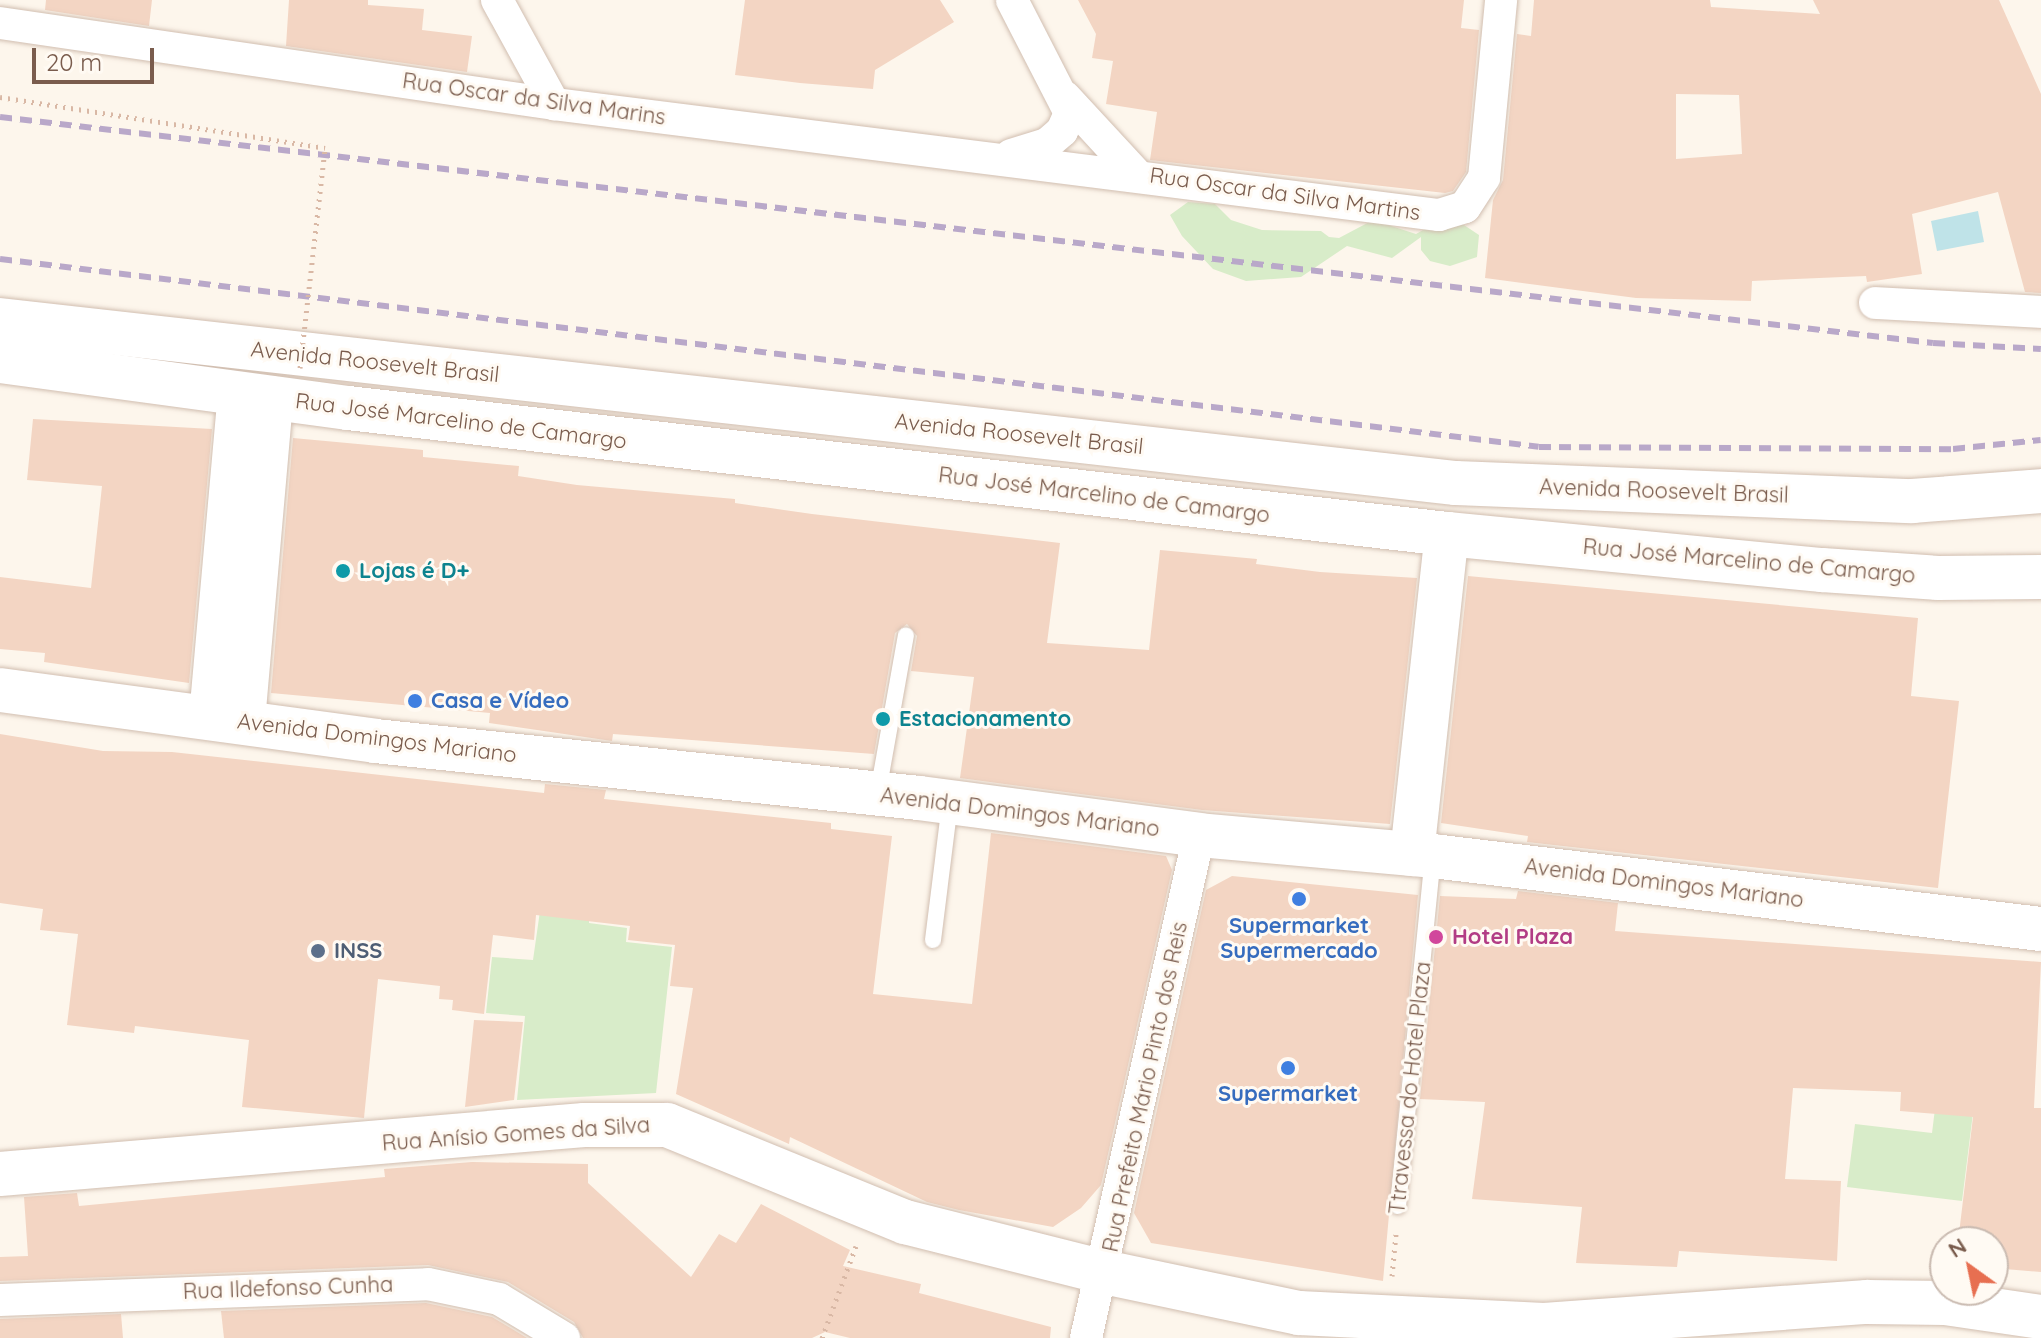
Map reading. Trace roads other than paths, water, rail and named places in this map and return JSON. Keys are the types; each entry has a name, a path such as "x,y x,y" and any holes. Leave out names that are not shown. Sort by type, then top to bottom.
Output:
{"main road":[{"name":"Avenida Roosevelt Brasil","path":"0,320 1456,483 1912,501 2041,491"},
{"name":"Rua José Marcelino de Camargo","path":"0,361 170,386"},
{"name":"Rua José Marcelino de Camargo","path":"0,380 96,388 270,387 1447,534 1822,570 2041,577"},
{"path":"227,719 270,387"},
{"path":"1423,855 1447,534"},
{"name":"Avenida Domingos Mariano","path":"0,690 375,741 878,793 1199,835 1423,855 2041,929"},
{"name":"Rua Anísio Gomes da Silva","path":"0,1174 651,1124 682,1128 905,1222 1104,1272 1299,1313 1388,1321 1544,1325 1867,1302 1945,1303 2041,1317"}],"street":[{"path":"497,0 554,104"},
{"path":"1000,157 1032,152 1062,131 1070,113 1065,97 1012,0"},
{"name":"Rua Oscar da Silva Martins","path":"1068,165 1439,215 1465,207 1484,178 1501,0"},
{"name":"Rua Oscar da Silva Marins","path":"0,23 554,104 1068,165"},
{"path":"1065,97 1136,174"},
{"path":"1875,303 2041,312"},
{"name":"Rua Prefeito Mário Pinto dos Reis","path":"1086,1338 1104,1272 1199,835"},
{"name":"Rua Ildefonso Cunha","path":"0,1300 428,1284 499,1299 564,1338"}],"lane":[{"path":"878,793 906,635"},
{"path":"933,940 950,802"},
{"name":"Ttravessa do Hotel Plaza","path":"1398,1206 1423,855"}],"water":[{"path":"1978,211 1984,242 1937,251 1931,221"}],"railway":[{"path":"0,117 1933,343 2041,349"},
{"path":"0,259 1539,447 1953,449 2041,440"}],"place":[{"name":"Lojas é D+","path":"343,571"},
{"name":"Casa e Vídeo","path":"415,701"},
{"name":"Estacionamento","path":"883,719"},
{"name":"Supermarket Supermercado","path":"1299,899"},
{"name":"Hotel Plaza","path":"1436,937"},
{"name":"INSS","path":"318,951"},
{"name":"Supermarket","path":"1288,1068"}]}
